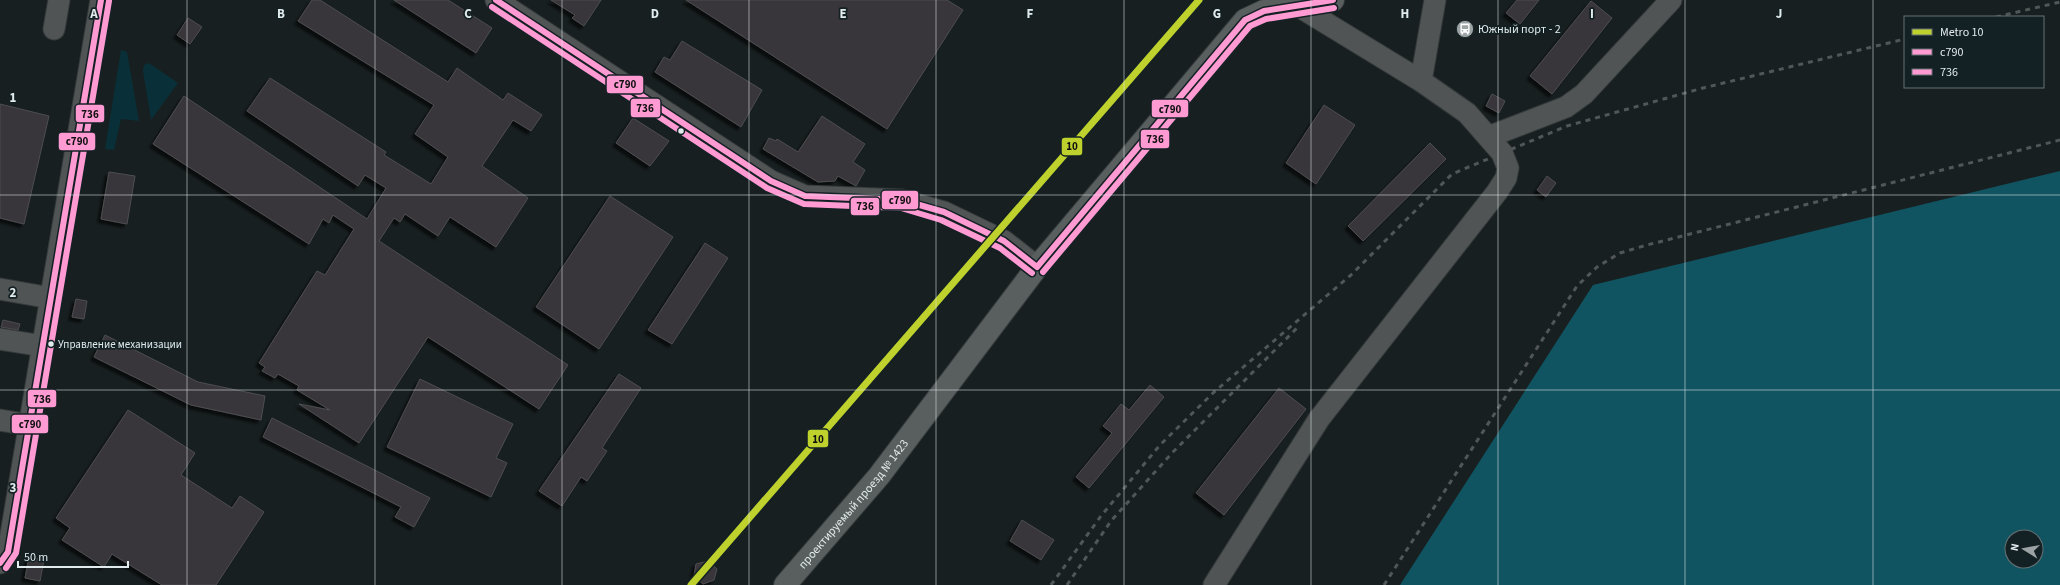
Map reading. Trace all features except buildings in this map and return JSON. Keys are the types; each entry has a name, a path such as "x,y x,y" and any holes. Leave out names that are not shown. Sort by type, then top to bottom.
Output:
{"main road":[{"name":"проектируемый проезд № 1423","path":"785,585 879,476 1037,267 1245,20 1264,11 1332,0"}],"street":[{"path":"54,29 59,0"},
{"path":"0,563 8,552 101,0"},
{"path":"496,0 771,181 805,196 902,200 944,212 1004,241 1037,267"},
{"path":"1421,81 1435,0"},
{"path":"1488,137 1566,107 1584,94 1671,0"},
{"path":"1214,585 1318,419 1498,192 1506,178 1508,168 1502,153 1467,113 1421,81 1298,6"},
{"path":"0,289 51,298"},
{"path":"0,339 43,346"},
{"path":"0,420 30,425"}],"shaded area":[{"path":"121,50 127,52 139,121 121,119 114,150 105,149"},
{"path":"149,63 178,83 151,120 143,71 144,65"},
{"path":"2060,171 2060,585 1400,585 1593,285"}],"railway":[{"path":"2000,16 2060,2"},
{"path":"1051,585 1101,516 1160,445 1213,393 1351,275 1452,174 1567,126 1703,88 1904,39"},
{"path":"1384,585 1577,286 1597,267 1620,253 1647,245 2060,140"},
{"path":"1067,585 1111,521 1172,453 1297,328"}],"metro line":[{"name":"10","path":"691,585 1199,0"}],"transit line":[{"name":"с790","path":"0,563 8,552 101,0"},
{"name":"с790","path":"496,0 771,181 805,196 902,200 944,212 1004,241 1037,267"},
{"name":"с790","path":"1037,267 1245,20 1264,11 1333,0"},
{"name":"736","path":"6,568 16,553 109,1"},
{"name":"736","path":"492,7 767,188 804,204 901,208 941,220 1000,248 1032,273"},
{"name":"736","path":"1043,272 1250,26 1266,19 1334,8"}],"place":[{"name":"Южный порт - 2","path":"1465,29"},
{"name":"Управление механизации","path":"51,344"}]}
